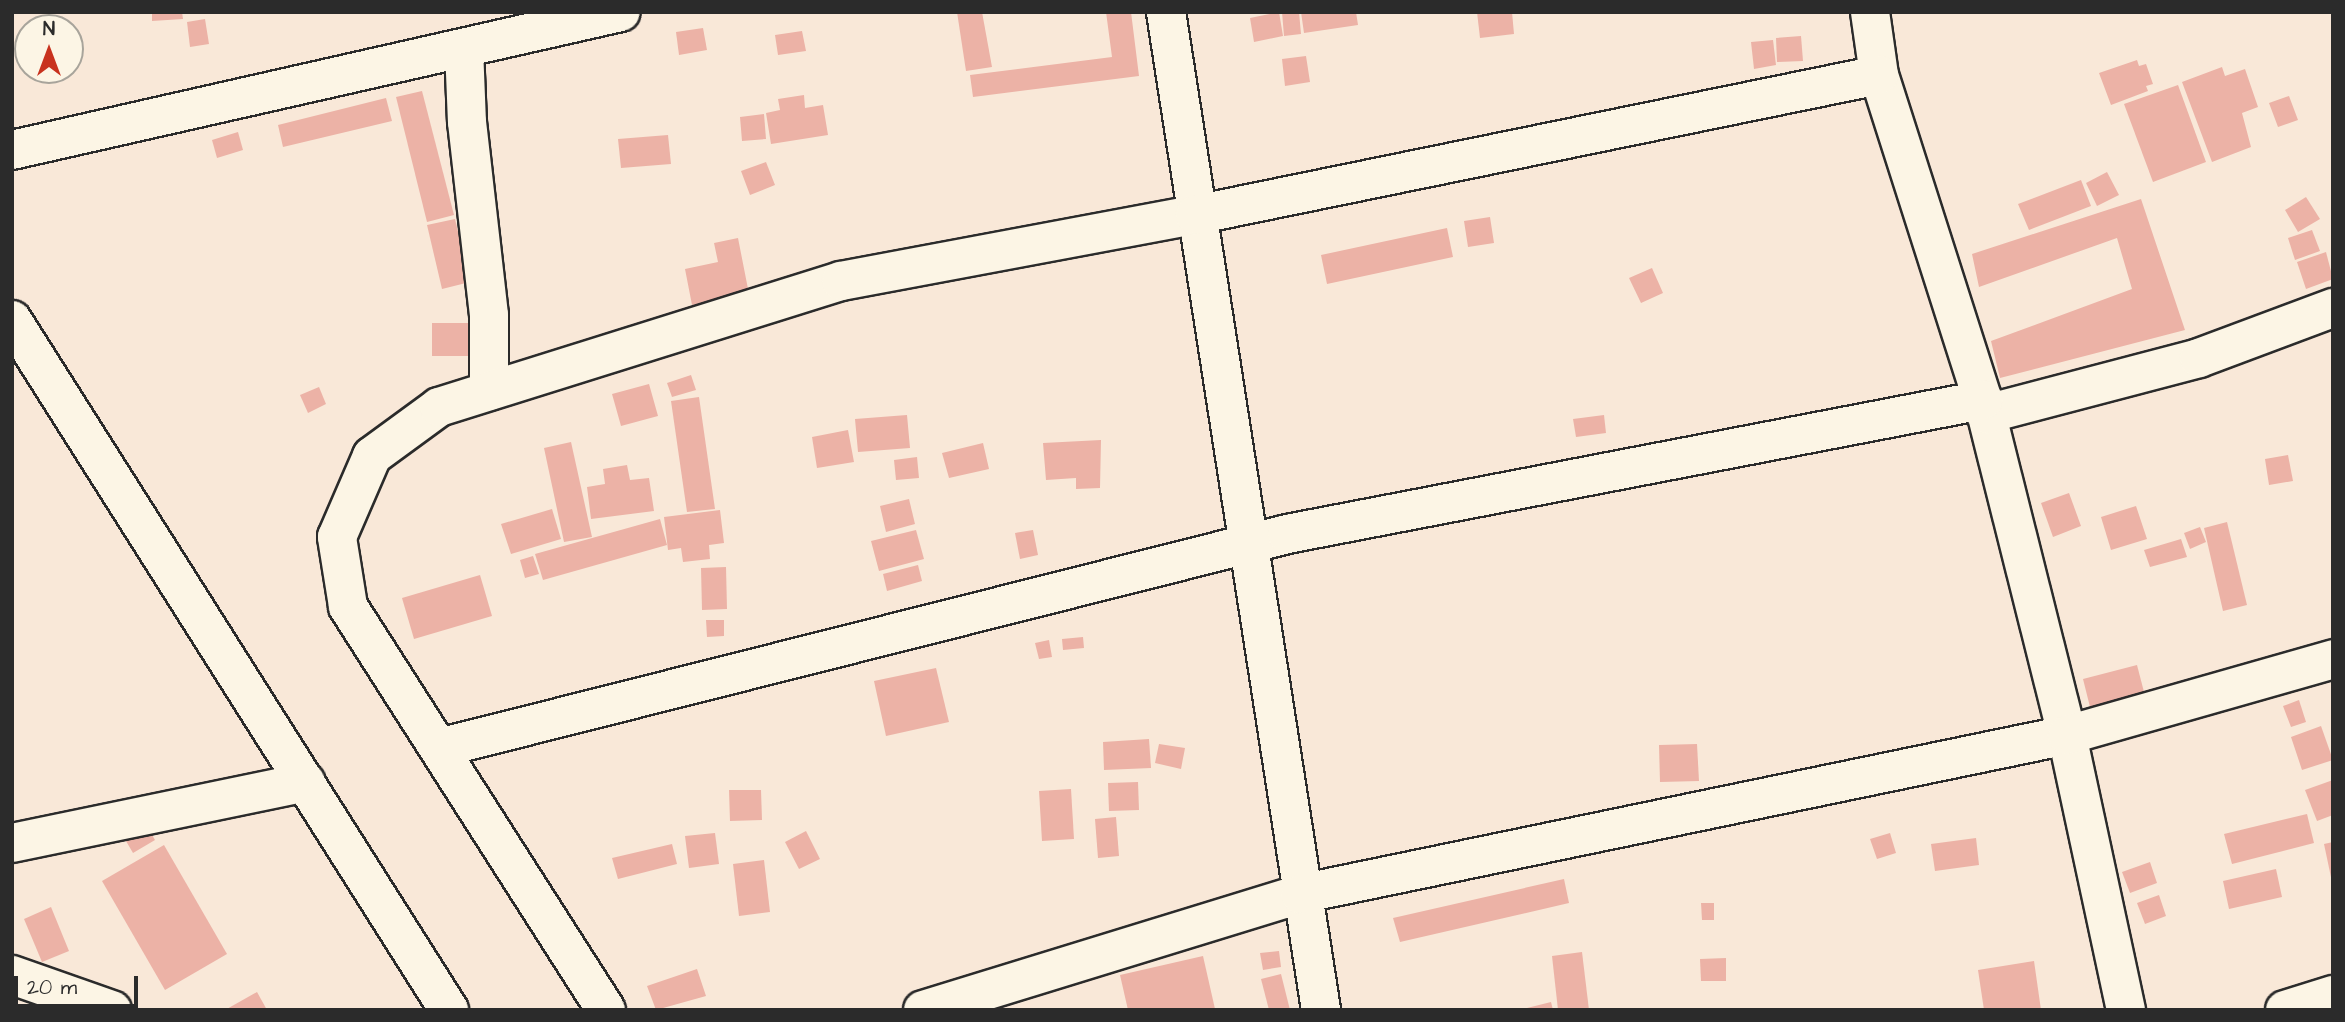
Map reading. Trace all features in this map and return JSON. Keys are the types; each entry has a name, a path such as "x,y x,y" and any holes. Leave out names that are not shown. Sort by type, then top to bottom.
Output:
{"street":[{"path":"12,150 621,12"},
{"path":"1166,12 1300,894 1321,1010"},
{"path":"1870,12 1879,75 1984,407 2067,735 2126,1010"},
{"path":"464,48 467,122 489,315 489,391"},
{"path":"606,1010 348,606 337,537 372,456 439,407 841,281 1195,215 1879,75"},
{"path":"439,748 1247,544 1984,407 2199,358 2333,308"},
{"path":"12,320 449,1010"},
{"path":"923,1010 1300,894 2067,735 2333,659"},
{"path":"12,844 306,782"},
{"path":"12,975 112,1010"},
{"path":"2285,1010 2333,995"}],"building":[{"path":"152,12 182,12 183,19 152,21"},
{"path":"957,12 982,12 992,67 966,71"},
{"path":"1106,12 1131,12 1139,76 973,97 970,75 1112,57"},
{"path":"1279,12 1283,36 1254,42 1250,18"},
{"path":"1282,12 1299,12 1301,34 1284,36"},
{"path":"1301,12 1356,12 1358,25 1304,33"},
{"path":"1477,12 1512,12 1514,34 1480,38"},
{"path":"205,19 209,44 190,47 187,22"},
{"path":"703,28 707,50 679,55 676,32"},
{"path":"802,31 806,51 778,55 775,35"},
{"path":"1801,36 1803,61 1777,62 1776,38"},
{"path":"1773,40 1776,65 1754,69 1751,42"},
{"path":"1306,56 1310,82 1285,86 1282,59"},
{"path":"2137,60 2139,66 2146,64 2153,84 2146,86 2148,91 2111,105 2099,73"},
{"path":"2222,67 2225,76 2245,69 2258,107 2242,113 2251,147 2212,162 2182,82"},
{"path":"2178,85 2206,162 2153,182 2124,104"},
{"path":"422,91 454,215 427,222 396,97"},
{"path":"804,95 805,108 823,105 828,135 771,144 766,113 780,110 778,99"},
{"path":"2289,96 2298,120 2278,127 2269,103"},
{"path":"386,98 392,121 283,147 278,125"},
{"path":"764,114 766,139 742,141 740,117"},
{"path":"238,132 243,150 217,158 212,140"},
{"path":"668,135 671,164 621,168 618,139"},
{"path":"766,162 775,185 750,195 741,171"},
{"path":"2107,172 2119,195 2097,206 2086,183"},
{"path":"2081,180 2091,206 2029,230 2018,204"},
{"path":"2306,197 2320,219 2298,232 2285,210"},
{"path":"2141,199 2185,330 2000,378 1991,341 2132,289 2117,238 1979,287 1972,254"},
{"path":"1490,217 1494,243 1468,247 1464,221"},
{"path":"455,219 470,282 442,289 427,225"},
{"path":"1447,228 1453,257 1327,284 1321,255"},
{"path":"2312,230 2320,251 2295,260 2288,238"},
{"path":"738,238 749,294 692,305 685,269 718,262 714,243"},
{"path":"2326,252 2333,279 2306,289 2297,262"},
{"path":"1652,268 1663,293 1641,303 1629,278"},
{"path":"432,323 477,323 477,356 432,356"},
{"path":"691,375 696,390 672,397 667,383"},
{"path":"649,384 658,416 621,426 612,394"},
{"path":"319,387 326,404 308,413 300,395"},
{"path":"699,397 715,509 687,512 671,401"},
{"path":"907,415 910,448 858,452 855,419"},
{"path":"1604,415 1606,433 1576,437 1573,419"},
{"path":"848,430 854,462 817,468 812,437"},
{"path":"1101,440 1100,488 1076,489 1076,478 1046,480 1043,443"},
{"path":"571,442 592,537 564,542 544,448"},
{"path":"983,443 989,469 949,478 942,453"},
{"path":"2288,455 2293,481 2269,485 2265,459"},
{"path":"917,457 919,478 896,480 894,460"},
{"path":"627,465 630,480 649,478 654,511 591,519 587,487 605,484 603,469"},
{"path":"2069,493 2081,526 2053,537 2041,503"},
{"path":"909,499 915,524 886,532 880,506"},
{"path":"2136,506 2147,539 2111,550 2101,517"},
{"path":"552,509 561,539 511,554 501,524"},
{"path":"720,510 724,543 709,545 710,559 683,562 681,548 668,550 664,517"},
{"path":"660,519 667,545 543,580 535,554"},
{"path":"2227,522 2247,605 2223,611 2204,528"},
{"path":"2200,527 2206,542 2190,549 2184,533"},
{"path":"916,530 924,559 879,571 871,541"},
{"path":"1033,530 1038,555 1020,559 1015,533"},
{"path":"2181,539 2187,557 2150,567 2144,550"},
{"path":"533,556 539,574 525,578 520,560"},
{"path":"918,565 922,581 887,591 883,574"},
{"path":"726,567 727,609 702,610 701,568"},
{"path":"480,575 492,616 414,639 402,598"},
{"path":"706,620 724,620 724,636 707,637"},
{"path":"1083,637 1084,648 1063,650 1062,639"},
{"path":"1049,640 1052,657 1039,659 1035,643"},
{"path":"2137,665 2144,692 2090,707 2083,679"},
{"path":"936,668 949,722 886,736 874,681"},
{"path":"2299,700 2306,722 2291,727 2283,706"},
{"path":"2321,726 2333,760 2302,770 2291,737"},
{"path":"1149,739 1151,768 1104,770 1103,742"},
{"path":"1159,744 1185,748 1181,769 1155,763"},
{"path":"1697,744 1699,781 1660,782 1659,745"},
{"path":"2333,780 2333,815 2317,821 2305,790"},
{"path":"1138,782 1139,810 1109,811 1108,783"},
{"path":"1071,789 1074,839 1042,841 1039,791"},
{"path":"729,790 761,790 762,820 730,821"},
{"path":"2307,814 2314,843 2232,864 2224,834"},
{"path":"1116,817 1119,856 1098,858 1095,819"},
{"path":"148,828 155,840 133,853 126,841"},
{"path":"806,831 820,859 799,869 785,842"},
{"path":"715,833 719,864 689,868 685,836"},
{"path":"1890,833 1896,853 1877,859 1870,839"},
{"path":"1976,838 1979,865 1935,871 1931,844"},
{"path":"2333,842 2333,882 2332,882 2324,844"},
{"path":"672,844 677,864 618,879 612,858"},
{"path":"164,845 227,954 165,990 102,881"},
{"path":"764,860 770,912 739,916 733,864"},
{"path":"2150,862 2157,883 2130,893 2122,872"},
{"path":"2276,869 2282,897 2229,909 2223,881"},
{"path":"1564,879 1569,903 1400,942 1393,918"},
{"path":"2159,895 2166,916 2145,924 2137,903"},
{"path":"1701,903 1714,903 1714,920 1702,920"},
{"path":"51,907 69,951 42,962 24,919"},
{"path":"1279,951 1281,967 1263,970 1260,953"},
{"path":"1582,952 1589,1010 1558,1010 1552,956"},
{"path":"1203,956 1215,1009 1128,1010 1120,975"},
{"path":"1726,958 1726,981 1701,981 1700,959"},
{"path":"2034,961 2041,1010 1984,1010 1978,970"},
{"path":"697,969 706,996 656,1010 647,986"},
{"path":"1281,974 1290,1010 1269,1010 1261,979"},
{"path":"257,992 267,1010 225,1010"},
{"path":"1551,1002 1553,1010 1523,1010 1523,1009"}]}
